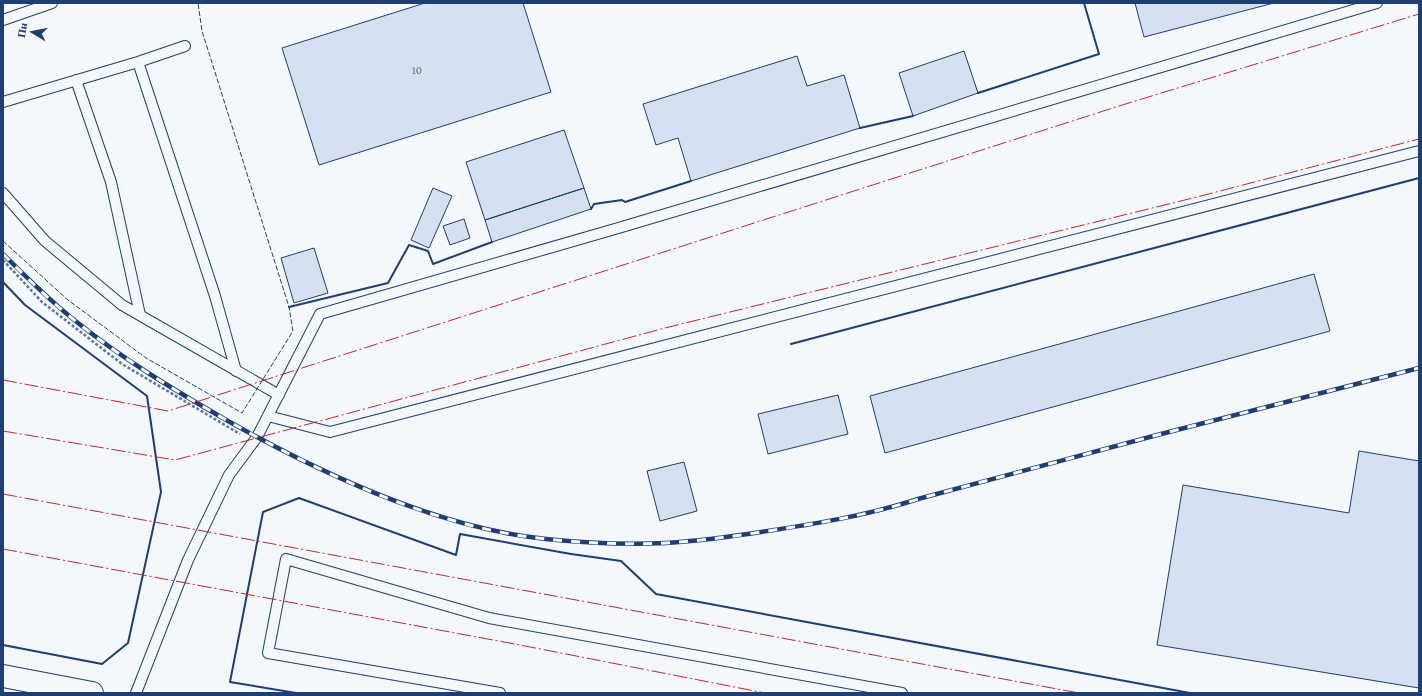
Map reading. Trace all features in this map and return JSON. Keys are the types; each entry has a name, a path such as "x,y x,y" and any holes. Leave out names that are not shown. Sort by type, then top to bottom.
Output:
{"main road":[{"path":"3,676 92,693"}],"lane":[{"path":"3,20 52,3"},
{"path":"136,693 188,560 229,475 253,442 268,416 320,314 1377,3"},
{"path":"3,102 138,62 185,46"},
{"path":"138,62 214,296 236,371"},
{"path":"76,80 111,182 140,315"},
{"path":"268,416 330,432 1419,151"},
{"path":"3,193 45,242 122,305 279,395"},
{"path":"500,693 268,653 286,558 489,618 902,693"}],"path":[{"path":"3,260 42,302 122,364 253,442"}],"building":[{"path":"425,3 523,3 551,92 319,165 282,48"},
{"path":"1135,3 1274,3 1144,37"},
{"path":"964,51 978,93 913,116 899,73"},
{"path":"797,56 807,86 844,75 860,128 691,181 678,138 656,145 643,104"},
{"path":"564,130 584,188 485,220 466,162"},
{"path":"433,188 452,196 429,248 411,240"},
{"path":"584,188 591,209 492,242 485,220"},
{"path":"464,219 470,238 450,245 443,226"},
{"path":"314,248 328,293 294,303 281,258"},
{"path":"1314,274 1330,331 885,453 870,396"},
{"path":"838,395 848,434 768,454 758,414"},
{"path":"1359,451 1419,461 1419,688 1157,645 1183,485 1349,513"},
{"path":"684,462 697,511 660,521 647,471"}],"railway":[{"path":"3,254 55,304 110,347 148,373 228,421 302,460 341,479 422,511 505,533 546,539 591,543 651,544 702,540 737,536 840,519 898,505 1161,434 1419,368"}],"fence":[{"path":"3,241 68,300 146,358 242,413 293,331 289,307 202,31 198,3"}],"wall":[{"path":"978,93 1099,54 1084,3"},
{"path":"860,128 913,116"},
{"path":"791,344 1419,178"},
{"path":"591,209 594,204 622,200 625,202 691,181"},
{"path":"289,307 388,283 409,245 428,251 433,264 492,242"},
{"path":"3,282 25,305 147,396 161,492 128,643 102,664 3,645"},
{"path":"296,693 230,682 263,512 299,498 456,555 460,534 571,554 621,561 656,594 1190,693"}],"power":[{"path":"3,380 168,411 1119,106 1419,14"},
{"path":"3,431 175,460 665,328 1197,197 1419,139"},
{"path":"3,494 1079,693"},
{"path":"3,549 520,645 765,693"}]}
